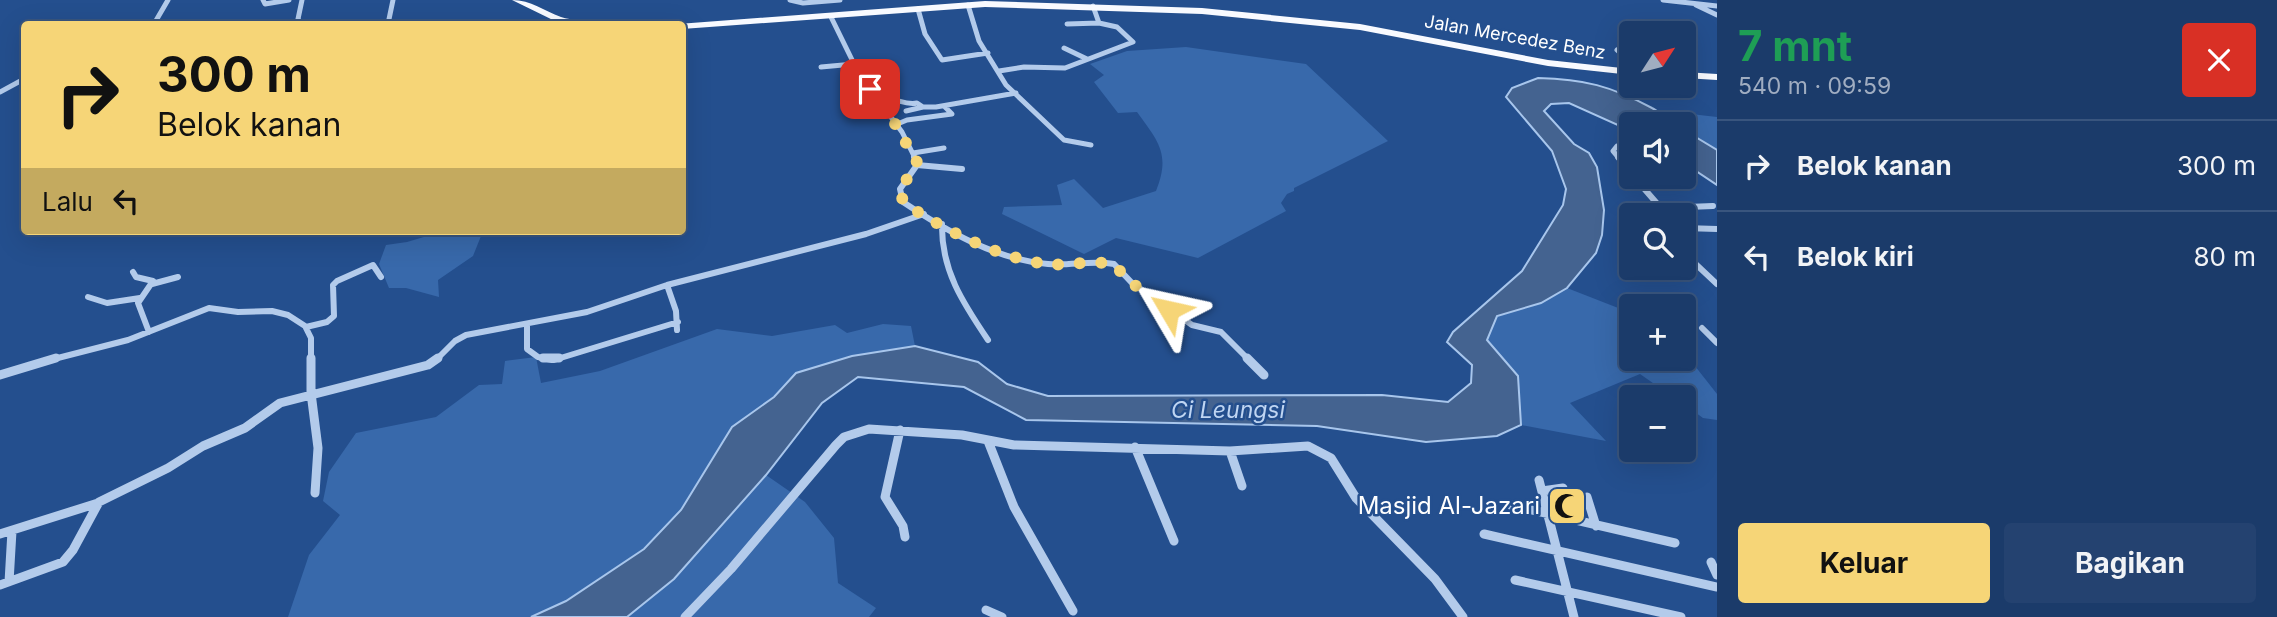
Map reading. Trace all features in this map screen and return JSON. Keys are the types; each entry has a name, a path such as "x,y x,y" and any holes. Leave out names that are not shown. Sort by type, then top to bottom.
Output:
{"main road":[{"path":"517,0 568,21"},
{"name":"Jalan Mercedez Benz","path":"686,26 831,17 918,9 939,4 1093,6 1231,12 1326,22 1558,65 1619,71"},
{"path":"1696,76 1717,77"}],"street":[{"path":"156,21 168,0"},
{"path":"263,0 264,4 289,0"},
{"path":"300,21 302,0"},
{"path":"389,21 393,0"},
{"path":"793,0 803,3 840,0"},
{"path":"1663,0 1717,6"},
{"path":"803,3 807,19"},
{"path":"1692,3 1717,15"},
{"path":"968,5 979,41 1006,85 1064,140 1091,145"},
{"path":"1093,6 1099,23"},
{"path":"918,9 925,34 940,59 988,53"},
{"path":"831,17 855,64 914,153 917,166"},
{"path":"999,71 1028,67 1065,68 1133,42 1117,27 1099,23 1067,24"},
{"path":"1064,48 1087,59"},
{"path":"821,67 855,64"},
{"path":"0,92 21,81"},
{"path":"906,111 1016,93"},
{"path":"878,99 895,98 908,105 919,103 923,107"},
{"path":"895,125 907,120 952,114 944,106"},
{"path":"914,153 944,148"},
{"path":"917,166 962,169"},
{"path":"917,166 904,181 899,192 903,202 986,248 1026,260 1048,264 1113,264 1132,283 1192,325 1221,332 1265,375"},
{"path":"1645,189 1658,203"},
{"path":"1696,207 1713,206"},
{"path":"0,534 99,502 168,468 203,446 245,428 280,402 428,365 436,361 452,341 460,337 587,312 667,285 866,234 924,214"},
{"path":"942,224 942,255 949,278 988,340"},
{"path":"1696,228 1717,229"},
{"path":"1696,264 1717,284"},
{"path":"306,327 327,322 334,316 333,285 337,281 373,265 381,277"},
{"path":"133,272 136,277 151,279 152,284"},
{"path":"149,332 139,310 140,298 152,284 178,277"},
{"path":"527,324 527,349 538,357 553,360 677,326 667,285"},
{"path":"88,298 107,303 140,298"},
{"path":"0,375 149,332 212,308 238,313 272,311 296,318 306,327 312,346 311,393 318,448 315,493"},
{"path":"1702,328 1717,344"},
{"path":"685,617 732,569 844,437 869,429 962,435 1014,446 1230,451 1308,446 1331,458 1356,498 1435,579 1463,617"},
{"path":"900,430 885,497 903,526 905,537"},
{"path":"988,441 1000,479 1016,513 1033,547 1073,611"},
{"path":"1135,447 1174,541"},
{"path":"1230,451 1242,486"},
{"path":"1539,481 1574,617"},
{"path":"1542,491 1563,488"},
{"path":"1587,497 1596,526"},
{"path":"12,531 4,583 63,562 73,550 99,502"},
{"path":"1510,505 1548,516 1675,543"},
{"path":"1484,534 1717,587"},
{"path":"1711,562 1717,575"},
{"path":"1515,580 1681,617"},
{"path":"986,610 1002,617"}],"shaded area":[{"path":"1186,47 1306,64 1388,141 1294,188 1281,203 1286,211 1198,258 1116,238 1084,254 1002,214 1004,207 1062,205 1057,185 1074,179 1103,208 1156,191 1162,157 1156,140 1137,112 1118,113 1094,82 1104,75 1090,64 1127,51"},
{"path":"1696,115 1717,117 1717,150 1696,137"},
{"path":"431,235 481,235 473,256 438,280 439,297 406,288 389,288 379,264 386,245"},
{"path":"1567,288 1619,308 1619,371 1696,371 1696,367 1717,394 1717,420 1703,418 1696,413 1696,385 1656,385 1640,374 1570,403 1606,441 1521,425 1518,376 1487,340 1497,316 1541,303"},
{"path":"883,324 911,326 915,346 852,356 796,374 774,397 732,427 681,510 644,549 566,601 531,617 288,617 309,555 340,515 323,501 329,472 356,433 436,417 479,385 502,384 505,361 536,357 541,383 600,371 717,329 772,336 835,325 847,333"},
{"path":"766,475 805,502 834,538 838,583 876,608 869,617 627,617 674,579"}],"water":[{"name":"Ci Leungsi","path":"1538,78 1583,82 1619,92 1619,98 1631,98 1658,112 1619,112 1619,126 1569,103 1551,104 1544,111 1574,144 1589,153 1597,167 1604,210 1602,235 1596,253 1567,288 1541,303 1497,316 1487,340 1518,376 1521,425 1497,436 1426,442 1317,426 1026,420 964,387 858,377 822,403 766,475 674,579 627,617 531,617 566,601 644,549 681,510 732,427 774,397 796,373 852,356 915,346 978,362 1007,384 1048,396 1382,395 1448,402 1471,383 1472,365 1447,342 1453,332 1522,271 1563,205 1566,189 1552,151 1506,97 1512,88"},
{"path":"1696,137 1717,150 1717,185 1696,171"}],"place":[{"name":"Masjid Al-Jazari","path":"1567,506"}],"route":[{"path":"870,89 887,110 917,162 917,166 900,188 903,202 986,248 1048,264 1113,264 1132,283 1169,310"}]}
